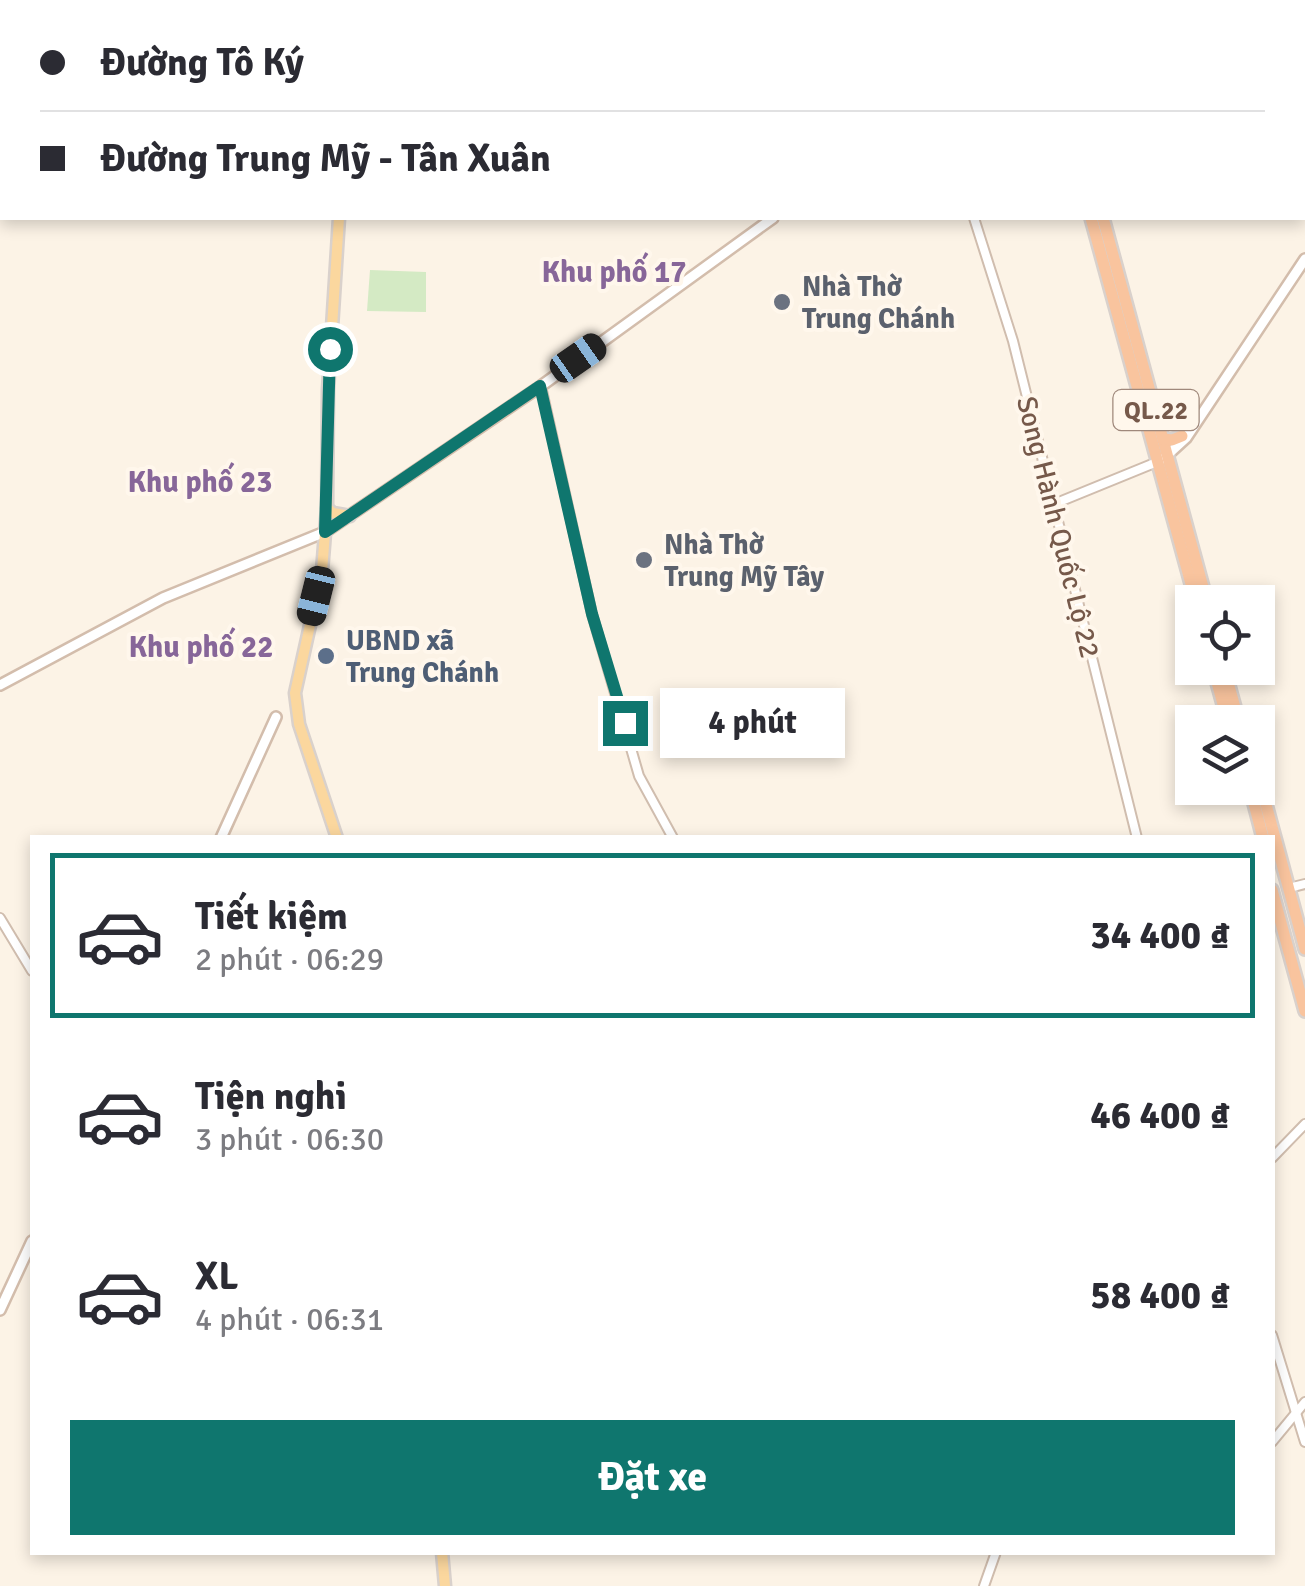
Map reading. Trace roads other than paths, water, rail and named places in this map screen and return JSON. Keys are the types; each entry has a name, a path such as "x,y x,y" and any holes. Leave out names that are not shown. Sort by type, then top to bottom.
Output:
{"highway":[{"name":"QL.22","path":"1092,220 1170,448"},
{"name":"QL.22","path":"1104,220 1170,448"},
{"name":"QL.22","path":"1104,220 1170,448 1200,585"},
{"path":"1255,805 1263,835"},
{"path":"1266,805 1274,835"},
{"path":"1275,837 1305,949"},
{"path":"1275,856 1305,966"},
{"path":"1275,884 1305,994"},
{"path":"1275,901 1305,1011"}],"main road":[{"path":"338,835 298,713 296,693 322,570 339,220"},
{"path":"0,684 163,598 325,532 540,386 770,220"},
{"path":"1170,448 1305,250"},
{"path":"1170,448 1186,438 1305,259"},
{"path":"327,508 350,516"},
{"path":"222,835 276,717"},
{"path":"0,1310 30,1245"},
{"path":"440,1555 443,1586"}],"street":[{"name":"Song Hành Quốc Lộ 22","path":"975,220 1012,337 1136,835"},
{"path":"540,386 592,614 638,774 671,835"},
{"path":"1054,504 1170,448"},
{"path":"1289,888 1305,884"},
{"path":"0,918 30,968"},
{"path":"1275,1155 1305,1124"},
{"path":"1275,1343 1305,1442"},
{"path":"1275,1438 1305,1402"},
{"path":"984,1586 995,1555"}],"place":[{"name":"Nhà Thờ Trung Chánh","path":"782,302"},
{"name":"Nhà Thờ Trung Mỹ Tây","path":"644,560"},
{"name":"UBND xã Trung Chánh","path":"326,656"}],"district":[{"name":"Khu phố 17","path":"614,272"},
{"name":"Khu phố 23","path":"200,482"},
{"name":"Khu phố 22","path":"201,647"}]}
